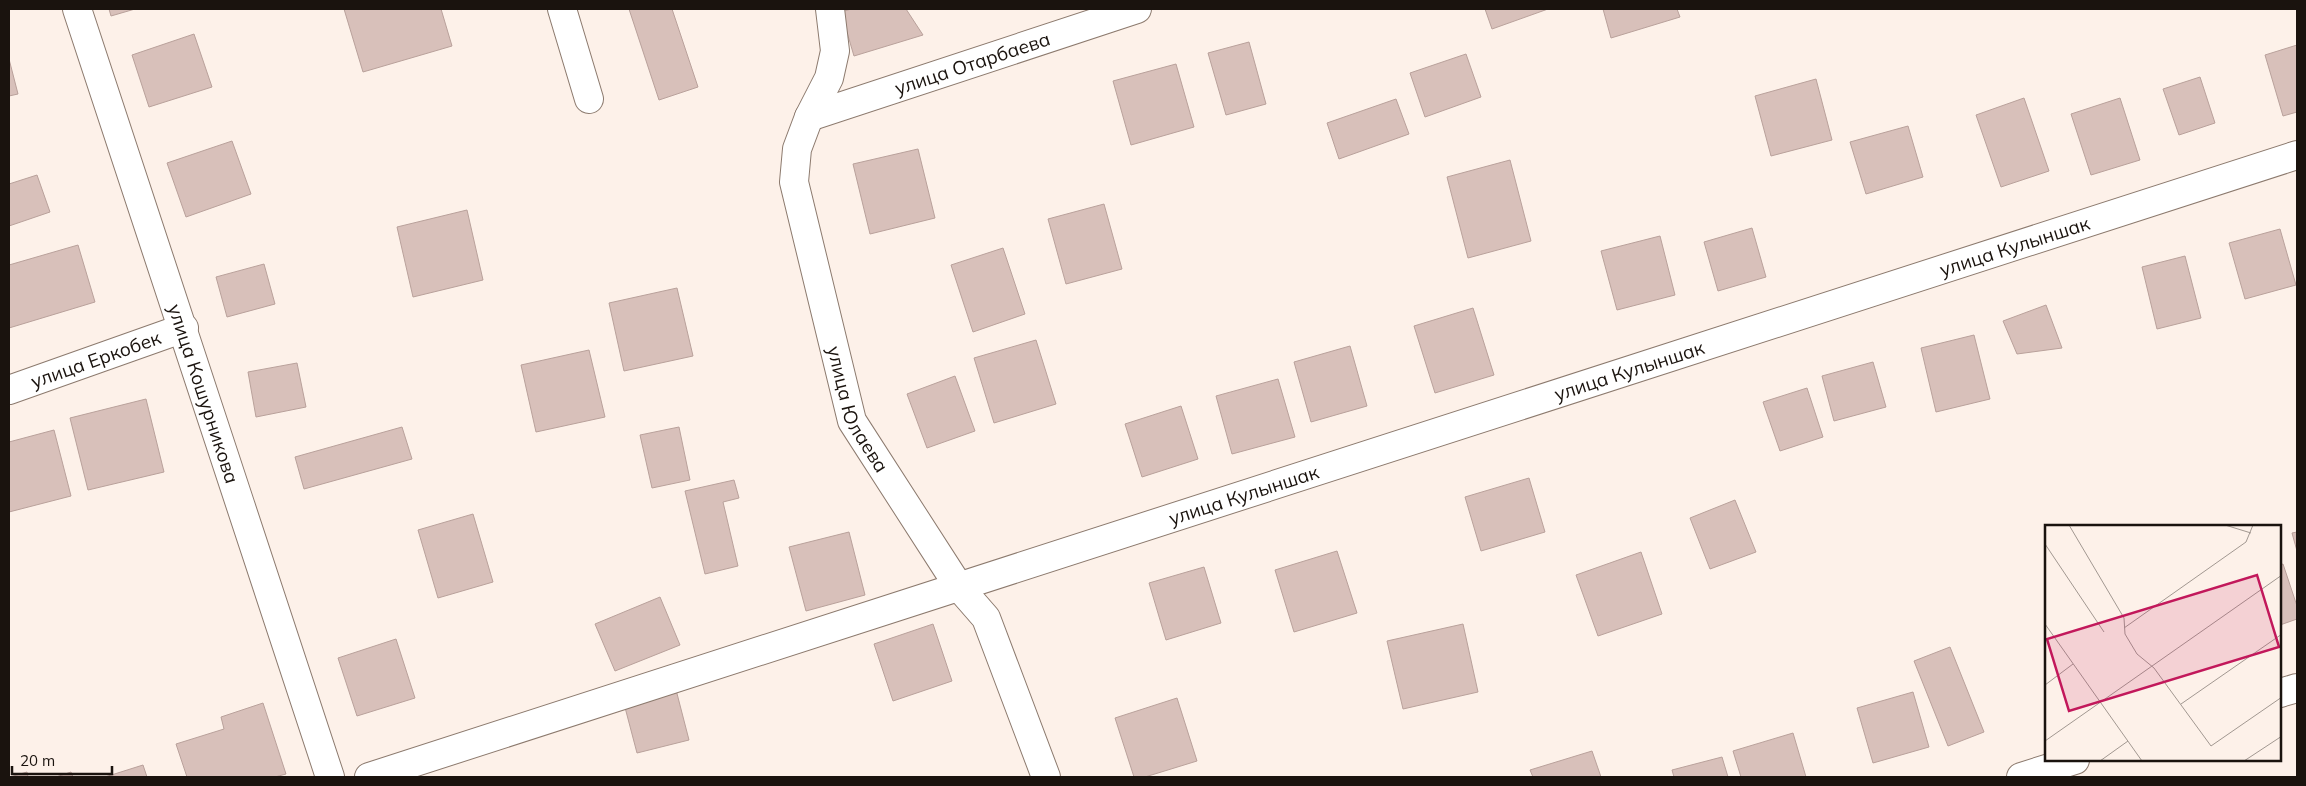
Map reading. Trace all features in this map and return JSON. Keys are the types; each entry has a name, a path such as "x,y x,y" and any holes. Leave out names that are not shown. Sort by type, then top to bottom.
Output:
{"street":[{"name":"улица Кошурникова","path":"77,9 184,328 330,777"},
{"path":"562,9 589,98"},
{"name":"улица Юлаева","path":"830,9 835,51 829,78 809,117 797,149 794,182 852,421 959,587 986,618 1046,777"},
{"name":"улица Отарбаева","path":"809,117 1137,9"},
{"name":"улица Кулыншак","path":"369,777 2297,155"},
{"name":"улица Еркобек","path":"9,390 184,328"},
{"path":"2281,694 2297,688"},
{"path":"2021,777 2072,761"}],"building":[{"path":"109,9 135,9 111,16"},
{"path":"344,9 441,9 452,46 363,72"},
{"path":"629,9 672,9 698,87 659,100"},
{"path":"851,9 906,9 923,35 854,56 841,12"},
{"path":"1485,9 1548,9 1492,29"},
{"path":"1603,9 1677,9 1680,17 1611,38"},
{"path":"194,34 212,87 149,107 132,55"},
{"path":"1249,42 1266,104 1226,115 1208,53"},
{"path":"2297,45 2297,112 2283,116 2265,55"},
{"path":"1466,54 1481,97 1425,117 1410,73"},
{"path":"9,59 18,94 9,96"},
{"path":"1176,64 1194,127 1131,145 1113,81"},
{"path":"2200,77 2215,123 2179,135 2163,89"},
{"path":"1816,79 1832,140 1771,156 1755,96"},
{"path":"2024,98 2049,171 2001,187 1976,115"},
{"path":"2120,98 2140,160 2091,175 2071,114"},
{"path":"1396,99 1409,134 1339,159 1327,123"},
{"path":"1908,126 1923,177 1866,194 1850,142"},
{"path":"232,141 251,194 186,217 167,163"},
{"path":"918,149 935,218 870,234 853,164"},
{"path":"1510,160 1531,241 1468,258 1447,177"},
{"path":"37,175 50,212 9,226 9,184"},
{"path":"1104,204 1122,269 1066,284 1048,219"},
{"path":"467,210 483,280 413,297 397,227"},
{"path":"1752,228 1766,277 1718,291 1704,242"},
{"path":"2280,229 2296,285 2245,299 2229,243"},
{"path":"1660,236 1675,295 1617,310 1601,251"},
{"path":"78,245 95,302 9,328 9,265"},
{"path":"1003,248 1025,314 973,332 951,265"},
{"path":"2185,256 2201,318 2157,329 2142,267"},
{"path":"264,264 275,304 227,317 216,277"},
{"path":"677,288 693,356 624,371 609,303"},
{"path":"2046,305 2062,348 2017,354 2003,321"},
{"path":"1473,308 1494,375 1435,393 1414,326"},
{"path":"1974,335 1990,399 1936,412 1921,348"},
{"path":"1036,340 1056,404 994,423 974,358"},
{"path":"1350,346 1367,406 1311,422 1294,362"},
{"path":"589,350 605,417 536,432 521,365"},
{"path":"1873,362 1886,407 1834,421 1822,376"},
{"path":"297,363 306,407 256,417 248,372"},
{"path":"955,376 975,431 927,448 907,394"},
{"path":"1278,379 1295,437 1232,454 1216,396"},
{"path":"1807,388 1823,437 1780,451 1763,402"},
{"path":"146,399 164,472 88,490 70,418"},
{"path":"1181,406 1198,459 1142,477 1125,424"},
{"path":"402,427 412,459 304,489 295,457"},
{"path":"679,427 690,480 652,488 640,435"},
{"path":"54,430 71,496 9,512 9,442"},
{"path":"1529,478 1545,532 1481,551 1465,497"},
{"path":"734,480 739,498 723,502 738,566 705,574 685,491"},
{"path":"1735,500 1756,552 1710,569 1690,518"},
{"path":"473,514 493,582 438,598 418,530"},
{"path":"849,532 865,595 806,611 789,547"},
{"path":"2297,532 2297,551 2292,533"},
{"path":"1337,551 1357,613 1294,632 1275,570"},
{"path":"1641,552 1662,614 1598,636 1576,575"},
{"path":"2283,564 2297,606 2297,619 2281,625 2281,565"},
{"path":"1204,567 1221,623 1166,640 1149,583"},
{"path":"660,597 680,645 615,671 595,624"},
{"path":"933,624 952,681 893,701 874,644"},
{"path":"1463,624 1478,692 1403,709 1387,641"},
{"path":"396,639 415,698 357,716 338,658"},
{"path":"1950,647 1984,732 1948,746 1914,661"},
{"path":"674,682 689,740 637,753 622,696"},
{"path":"1913,692 1929,747 1873,763 1857,708"},
{"path":"1177,698 1197,761 1145,777 1134,777 1115,718"},
{"path":"263,703 286,774 275,777 187,777 176,744 224,729 221,717"},
{"path":"1793,733 1806,777 1741,777 1733,751"},
{"path":"1592,751 1601,777 1533,777 1530,770"},
{"path":"1722,757 1728,777 1674,777 1672,770"},
{"path":"143,765 147,777 105,777"},
{"path":"27,772 28,777 10,777"},
{"path":"71,772 73,777 56,777"}]}
